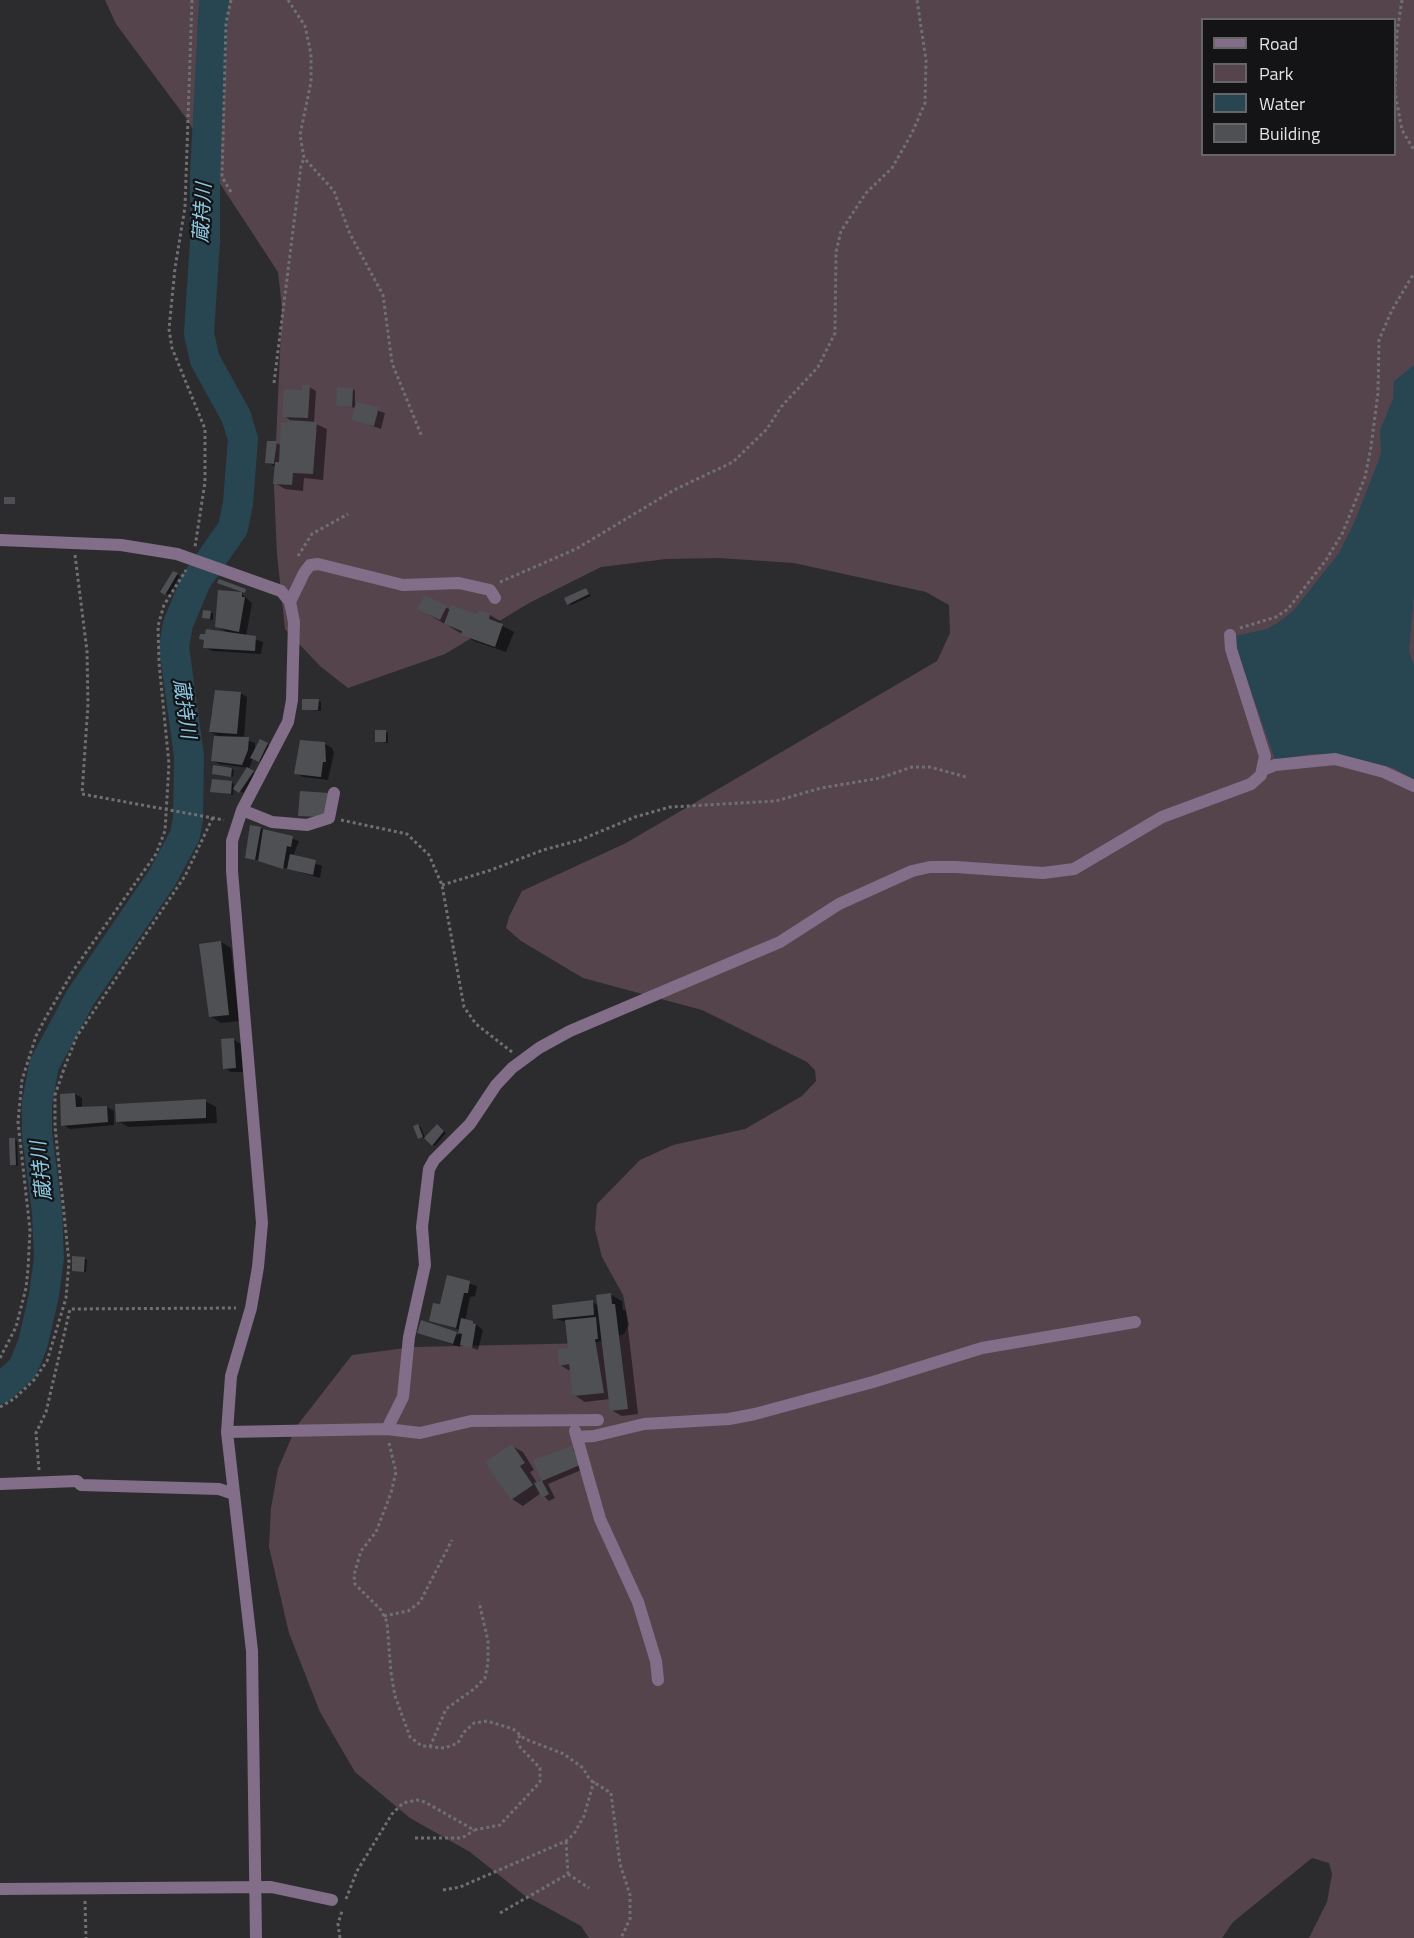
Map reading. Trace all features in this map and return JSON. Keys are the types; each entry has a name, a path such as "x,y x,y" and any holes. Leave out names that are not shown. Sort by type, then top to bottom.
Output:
{"street":[{"path":"0,540 121,545 191,559 281,591 290,602 294,622 292,700 288,722 242,810 232,842 232,871 262,1223 251,1308 231,1376 228,1432 252,1651 256,1938"},
{"path":"290,602 303,573 310,565 318,564 403,585 459,583 493,594"},
{"path":"1230,635 1231,649 1265,756 1263,770"},
{"path":"387,1429 403,1397 409,1337 425,1265 422,1227 429,1169 434,1160 470,1124 496,1085 523,1059 570,1031 780,942 839,904 912,871 939,867 1036,873 1074,869 1162,817 1251,784 1263,770 1275,765 1335,759 1392,775 1414,786"},
{"path":"242,810 272,822 307,825 329,818 334,793"},
{"path":"577,1437 594,1436 644,1424 746,1416 873,1382 982,1348 1135,1322"},
{"path":"228,1432 387,1429 420,1433 471,1421 598,1420"},
{"path":"573,1421 600,1519 638,1602 656,1661 658,1680"},
{"path":"0,1484 77,1481 81,1485 219,1489 234,1494"},
{"path":"0,1889 257,1889 271,1887 332,1900"}],"path":[{"path":"0,1358 16,1327 26,1288 28,1269 30,1230 18,1122 18,1099 27,1059 36,1036 75,968 156,854 165,831 169,764 159,663 158,626 164,605 191,559 199,535 205,482 205,429 172,348 170,329 175,268 185,207 192,0"},
{"path":"231,0 226,23 222,177 231,192"},
{"path":"274,383 301,166 304,158 300,135 311,82 311,54 305,26 288,0"},
{"path":"493,594 505,578 576,549 674,490 733,462 767,429 781,407 818,367 835,333 836,252 841,231 866,194 892,168 925,104 926,60 917,0"},
{"path":"1396,62 1397,32 1402,0"},
{"path":"1396,98 1402,130 1414,150"},
{"path":"304,158 334,191 350,234 383,295 393,363 422,437"},
{"path":"1230,635 1232,629 1262,623 1288,609 1326,560 1343,532 1365,477 1371,447 1378,393 1379,340 1392,310 1414,273"},
{"path":"294,562 312,534 348,514"},
{"path":"73,544 87,651 88,704 82,794 213,817 237,824"},
{"path":"442,885 579,840 635,817 670,807 776,801 821,788 880,778 912,767 930,767 966,777"},
{"path":"0,1407 14,1399 34,1380 47,1361 58,1332 66,1298 69,1262 55,1126 55,1095 65,1066 77,1036 185,876 213,817"},
{"path":"329,818 407,834 429,855 442,885 464,1007 476,1024 496,1042 523,1059"},
{"path":"41,1484 36,1433 46,1412 70,1309 251,1308"},
{"path":"387,1429 396,1472 391,1493 376,1532 361,1551 354,1575 355,1584 384,1616 389,1638 391,1673 410,1737 422,1746 445,1748 458,1743 463,1733 474,1722 487,1720 564,1754 583,1768 590,1780 611,1793 614,1803 615,1837 630,1895 630,1919 621,1938"},
{"path":"384,1616 408,1611 420,1602 452,1540"},
{"path":"430,1747 446,1709 474,1689 485,1677 488,1641 479,1602"},
{"path":"415,1838 459,1838 474,1830 500,1825 540,1782 540,1768 519,1746 517,1741 520,1735"},
{"path":"443,1890 460,1887 566,1841 574,1834 589,1804 594,1781"},
{"path":"340,1938 338,1924 341,1912 357,1871 393,1814 403,1803 417,1800 426,1802 474,1830"},
{"path":"566,1841 568,1874"},
{"path":"568,1874 589,1888"},
{"path":"500,1913 516,1901 568,1874"},
{"path":"84,1889 86,1938"}],"green space":[{"path":"105,0 1414,0 1414,1938 1309,1938 1327,1902 1332,1874 1329,1863 1312,1858 1233,1922 1222,1938 589,1938 581,1926 524,1895 470,1852 410,1818 355,1772 320,1712 289,1633 269,1547 271,1508 278,1469 296,1427 352,1355 413,1347 594,1343 624,1334 629,1325 623,1295 602,1257 595,1229 597,1204 640,1160 673,1145 745,1129 802,1096 816,1081 815,1070 807,1062 702,1010 583,978 521,941 506,928 522,891 626,843 937,661 950,633 949,605 926,592 794,563 719,558 666,559 601,567 529,603 445,654 348,688 320,666 285,629 277,554 274,487 282,308 278,272 219,182 189,122 116,24"}],"water":[{"path":"1414,365 1414,596 1409,651 1414,665 1414,779 1393,768 1337,754 1310,754 1275,760 1235,645 1235,636 1267,629 1279,622 1294,610 1339,553 1354,523 1378,462 1381,452 1380,430 1393,399 1394,381"}],"building":[{"path":"302,385 310,385 308,418 282,417 284,389 302,390"},
{"path":"337,387 353,388 352,407 336,406"},
{"path":"356,402 379,407 374,426 351,420"},
{"path":"288,420 317,422 313,474 293,473 292,485 273,484 275,462 279,462 281,422 288,423"},
{"path":"267,441 277,441 274,464 265,463"},
{"path":"4,497 15,497 15,504 4,504"},
{"path":"173,571 178,573 165,595 160,592"},
{"path":"219,579 246,589 245,593 217,583"},
{"path":"586,588 589,594 567,605 564,598"},
{"path":"218,590 242,592 242,597 245,597 239,632 215,627"},
{"path":"425,595 447,606 440,620 417,609"},
{"path":"451,605 477,614 479,610 490,614 489,619 503,624 495,647 461,635 462,631 444,624"},
{"path":"203,610 211,611 210,619 202,618"},
{"path":"206,629 256,636 255,651 203,648 204,640 199,639 200,634 205,634"},
{"path":"215,690 241,692 237,734 209,732"},
{"path":"302,699 319,699 318,710 302,710"},
{"path":"375,730 386,730 386,742 375,742"},
{"path":"214,736 249,737 248,750 242,765 211,761"},
{"path":"260,739 268,743 259,762 250,758"},
{"path":"300,740 325,742 326,762 323,762 321,777 294,774"},
{"path":"213,765 232,768 231,777 212,774"},
{"path":"247,767 254,771 239,793 233,789"},
{"path":"212,779 232,781 231,794 210,792"},
{"path":"300,791 329,793 323,817 298,816"},
{"path":"250,825 261,827 255,860 245,858"},
{"path":"263,829 293,836 291,847 287,846 283,869 258,861"},
{"path":"290,854 316,860 313,875 287,869"},
{"path":"221,941 229,1015 209,1017 199,944"},
{"path":"234,1038 236,1068 223,1069 221,1039"},
{"path":"75,1093 76,1107 107,1106 108,1122 61,1126 60,1094"},
{"path":"206,1099 206,1118 116,1122 115,1104"},
{"path":"418,1124 423,1137 418,1139 413,1126"},
{"path":"437,1124 444,1131 432,1146 424,1138"},
{"path":"9,1138 15,1138 16,1165 10,1165"},
{"path":"72,1256 85,1257 84,1272 72,1271"},
{"path":"447,1275 470,1281 468,1293 464,1293 456,1328 429,1321 433,1303 440,1304"},
{"path":"611,1293 612,1304 615,1304 628,1409 610,1411 596,1295"},
{"path":"593,1300 594,1315 553,1319 552,1305"},
{"path":"596,1317 598,1339 595,1339 604,1393 573,1396 569,1364 559,1366 557,1349 568,1348 565,1320"},
{"path":"461,1318 476,1324 472,1348 460,1345 462,1334 458,1333"},
{"path":"421,1320 457,1332 453,1344 417,1333"},
{"path":"512,1444 525,1463 520,1466 533,1485 511,1500 485,1462"},
{"path":"572,1446 580,1465 542,1481 549,1494 542,1498 534,1483 541,1480 533,1460"}],"waterway":[{"name":"蔵持川","path":"0,1389 23,1368 33,1343 44,1295 49,1258 47,1211 37,1134 37,1103 44,1065 80,998 162,878 185,835 188,819 189,756 174,647 178,624 196,581 233,528 238,503 243,439 236,416 205,360 199,334 205,241 205,175 214,0"}]}
